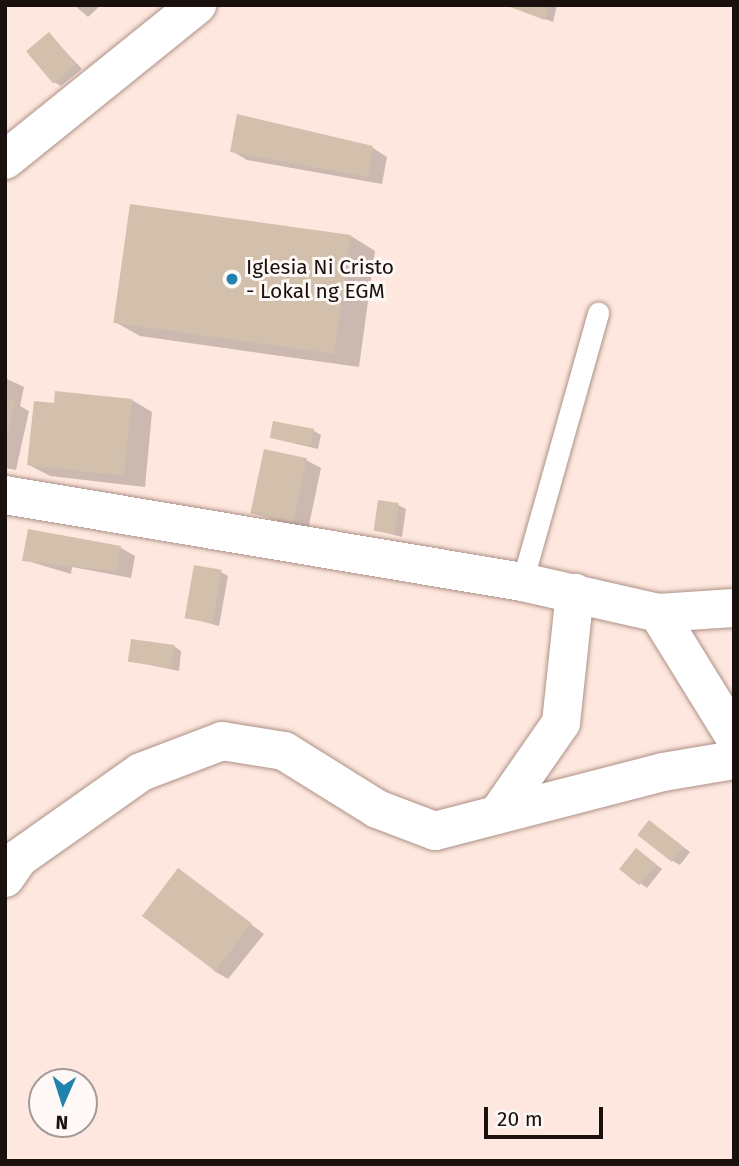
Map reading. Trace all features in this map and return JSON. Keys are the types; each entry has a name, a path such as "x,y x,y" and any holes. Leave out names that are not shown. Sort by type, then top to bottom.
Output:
{"street":[{"path":"5,160 197,5"},
{"path":"5,495 522,582 658,613 734,608"},
{"path":"497,815 561,723 575,593"},
{"path":"658,613 734,736"},
{"path":"5,878 19,858 141,772 222,741 284,751 377,809 435,831 734,761"}],"lane":[{"path":"522,582 598,313"}],"building":[{"path":"505,5 549,5 545,20"},
{"path":"49,32 76,64 53,83 26,51"},
{"path":"237,114 373,146 368,177 230,152"},
{"name":"Iglesia Ni Cristo - Lokal ng EGM","path":"130,204 351,235 334,354 113,323"},
{"path":"55,391 132,399 124,476 27,465 34,401 54,403"},
{"path":"5,399 15,401 6,441 5,441"},
{"path":"273,421 314,429 311,446 270,438"},
{"path":"264,449 307,458 293,523 250,514"},
{"path":"378,500 399,503 394,534 374,531"},
{"path":"28,529 121,546 117,571 22,561"},
{"path":"194,565 222,570 212,623 185,618"},
{"path":"131,639 175,645 171,668 128,662"},
{"path":"649,820 684,847 672,862 637,835"},
{"path":"636,848 656,864 639,885 619,869"},
{"path":"178,868 251,923 215,971 142,916"}],"place":[{"name":"Iglesia Ni Cristo - Lokal ng EGM","path":"232,279"}]}
